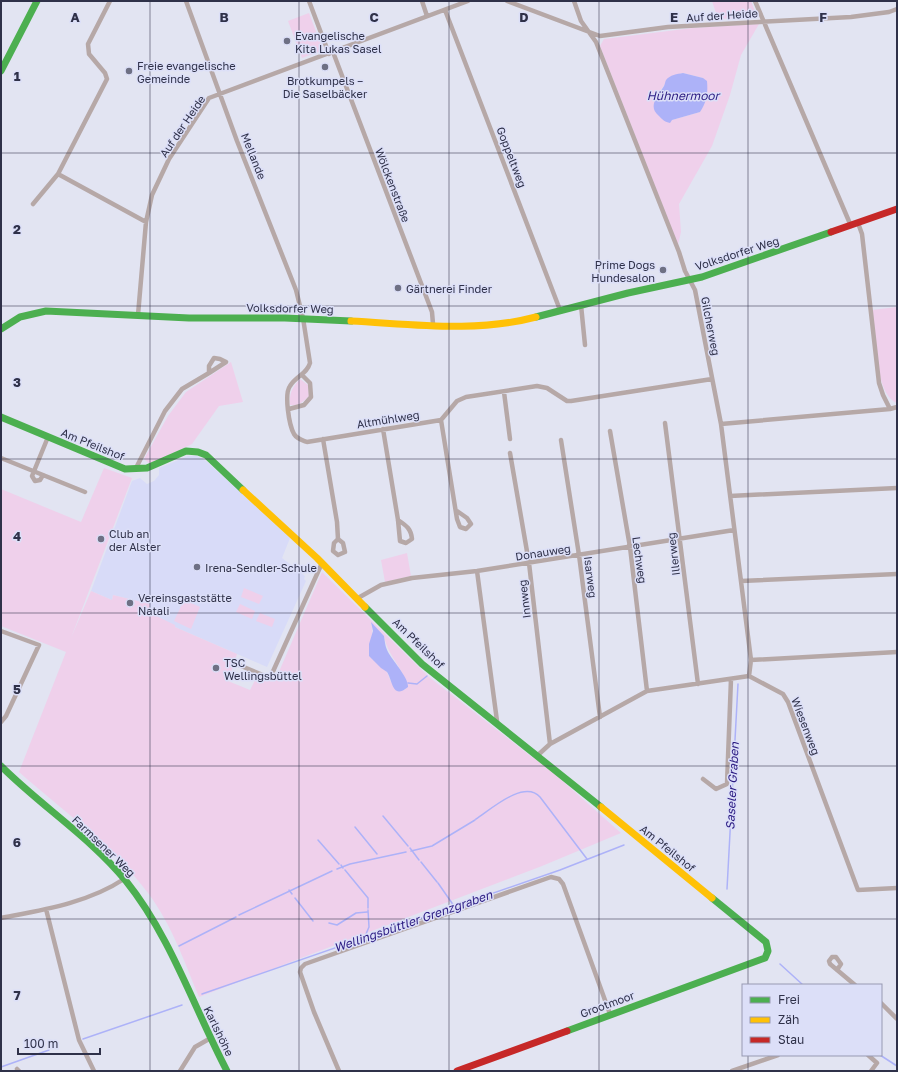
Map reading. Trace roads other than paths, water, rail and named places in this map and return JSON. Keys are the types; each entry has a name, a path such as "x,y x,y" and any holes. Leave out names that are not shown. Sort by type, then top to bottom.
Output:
{"street":[{"path":"1,71 37,1"},
{"path":"33,204 58,174 107,79 105,72 89,54 88,44 110,1"},
{"name":"Mellande","path":"186,1 296,290 303,318"},
{"name":"Wölckenstraße","path":"309,1 331,53 432,312 433,324"},
{"path":"422,1 427,16"},
{"name":"Auf der Heide","path":"138,315 146,222 152,194 169,159 209,98 468,1"},
{"name":"Auf der Heide","path":"507,1 579,28 590,34 600,36 668,27 851,17 897,9"},
{"name":"Gilcherweg","path":"574,1 581,21 596,42 679,252 685,271 695,290 721,424 751,660 749,676"},
{"path":"755,1 855,225 862,234 873,341 879,382 882,395 890,408"},
{"name":"Goppeltweg","path":"446,10 560,310"},
{"path":"58,174 146,222"},
{"name":"Volksdorfer Weg","path":"1,329 20,317 41,312 189,318 303,318 467,326 513,323 646,289 691,280 855,225 897,209"},
{"path":"581,305 585,345"},
{"name":"Altmühlweg","path":"303,318 310,363 302,375 290,386 286,397 295,436 307,442 441,420"},
{"path":"136,468 165,411 182,390 209,373"},
{"path":"289,409 304,405 312,398 310,383 302,375"},
{"path":"457,511 441,420 457,401 466,397 537,386 547,388 567,401 571,401 712,379"},
{"path":"504,392 510,439"},
{"path":"721,424 897,407"},
{"name":"Am Pfeilshof","path":"1,417 125,469 147,468 186,452 198,452 206,455 322,563 422,664 538,754 766,942 768,951 765,958"},
{"name":"Illerweg","path":"665,423 681,539 698,684"},
{"path":"383,429 400,541 406,543 412,540 412,532 407,526 398,520"},
{"name":"Lechweg","path":"610,431 630,547 647,691"},
{"name":"Am Pfeilshof","path":"34,471 48,437"},
{"path":"323,439 337,522 338,539"},
{"name":"Isarweg","path":"561,440 579,555 600,717"},
{"name":"Innweg","path":"510,454 529,563 550,744"},
{"path":"1,458 86,492"},
{"path":"34,471 32,476 35,481 40,480 43,475"},
{"path":"730,496 897,488"},
{"name":"Donauweg","path":"358,598 381,585 404,580 477,571 734,530"},
{"path":"234,663 270,678 322,563"},
{"path":"477,571 497,721"},
{"path":"741,581 897,574"},
{"path":"1,631 2,630 39,645 6,716 1,722"},
{"path":"751,660 897,652"},
{"path":"538,754 550,744 647,691 749,676"},
{"name":"Wiesenweg","path":"749,676 783,694 788,702 858,890 897,888"},
{"path":"703,779 716,789 727,784 731,679"},
{"name":"Farmsener Weg","path":"1,766 124,879 160,930 192,1000"},
{"path":"339,1071 314,1012 301,968 305,964 454,910 551,877 559,879 564,884 610,1014"},
{"path":"1,918 74,902 112,886 124,879"},
{"path":"46,909 79,1040 94,1071"},
{"name":"Grootmoor","path":"457,1071 765,958"},
{"path":"837,970 854,984"},
{"name":"Karlshöhe","path":"192,1000 227,1071"},
{"path":"882,1004 897,1019"},
{"path":"180,1071 195,1046 210,1039"},
{"path":"732,1071 775,1056"},
{"path":"869,1056 877,1063 871,1071"}],"water":[{"name":"Hühnermoor","path":"683,73 703,78 707,81 706,101 700,112 672,120 668,123 656,112 654,108 655,101 668,78"},
{"path":"371,622 384,636 388,652 408,683 408,687 403,690 399,691 394,688 387,672 369,656 369,644 373,631"}],"waterway":[{"path":"408,683 417,684 427,676"},
{"name":"Saseler Graben","path":"727,889 738,684"},
{"path":"476,819 507,798 516,794 533,792 540,797 587,859"},
{"path":"383,816 408,846"},
{"path":"411,851 432,846 475,820"},
{"path":"355,827 377,854"},
{"path":"318,840 339,864"},
{"name":"Wellingsbüttler Grenzgraben","path":"202,994 560,870 624,845"},
{"path":"410,848 419,860"},
{"path":"337,869 350,864 406,852"},
{"path":"421,862 437,882"},
{"path":"345,870 368,898 368,908"},
{"path":"239,915 332,871"},
{"path":"438,883 454,906"},
{"path":"289,890 292,894"},
{"path":"295,898 313,921"},
{"path":"368,910 369,927 366,934 368,936"},
{"path":"329,923 337,925 356,913 367,912"},
{"path":"179,946 236,917"},
{"path":"780,964 802,984"},
{"name":"Wellingsbüttler Grenzgraben","path":"83,1039 182,1005"},
{"name":"Wellingsbüttler Grenzgraben","path":"1,1067 49,1050"},
{"path":"882,1056 897,1066"}],"place":[{"name":"Evangelische Kita Lukas Sasel","path":"287,41"},
{"name":"Brotkumpels – Die Saselbäcker","path":"325,67"},
{"name":"Freie evangelische Gemeinde","path":"129,71"},
{"name":"Prime Dogs Hundesalon","path":"663,270"},
{"name":"Gärtnerei Finder","path":"398,288"},
{"name":"Club an der Alster","path":"101,539"},
{"name":"Irena-Sendler-Schule","path":"197,567"},
{"name":"Vereinsgaststätte Natali","path":"130,603"},
{"name":"TSC Wellingsbüttel","path":"216,668"}]}
